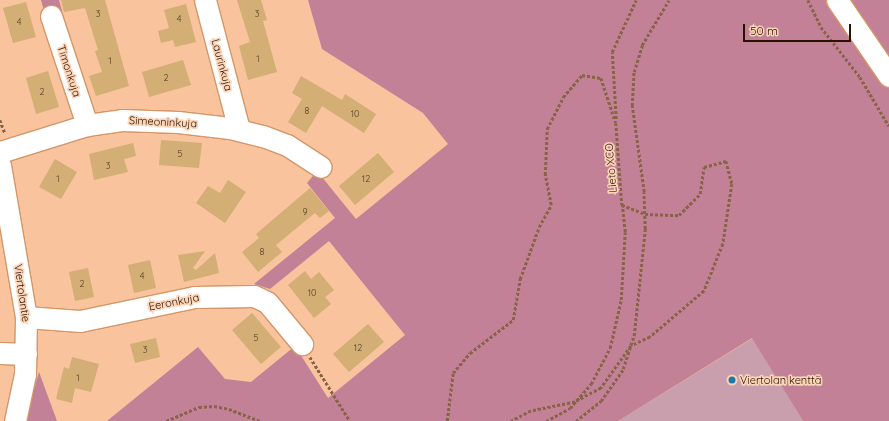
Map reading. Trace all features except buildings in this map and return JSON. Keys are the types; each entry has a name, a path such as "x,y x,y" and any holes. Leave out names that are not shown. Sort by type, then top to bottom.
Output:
{"street":[{"name":"Laurinkuja","path":"205,0 239,130"},
{"path":"837,0 889,76"},
{"name":"Timonkuja","path":"51,16 86,125"},
{"name":"Simeoninkuja","path":"0,152 86,125 122,120 178,122 239,130 287,145 321,167"},
{"name":"Viertolantie","path":"0,165 4,204 26,317 25,374 15,421"},
{"name":"Eeronkuja","path":"26,317 80,321 195,297 254,296 267,302 302,344"},
{"path":"0,352 26,354"}],"path":[{"path":"616,123 612,52 636,0"},
{"path":"576,421 601,401 623,369 631,346 640,299 645,214 632,106 634,72 642,45 669,0"},
{"path":"808,0 821,27 860,77 889,126"},
{"name":"Lieto XCO","path":"447,421 453,373 470,353 513,320 520,279 539,227 551,205 545,175 547,129 563,97 582,75 601,78 616,123 622,205 645,214 679,215 700,194 704,167 726,161 732,184 723,244 704,291 650,337 631,346 601,388 575,402 531,411 511,421"},
{"path":"546,421 575,402 591,384 610,348 621,300 625,232 622,205"},
{"path":"302,344 350,421"},
{"path":"166,421 199,407 214,406 229,409 260,421"}],"shaded area":[{"path":"41,0 59,0 68,33 52,39"},
{"path":"308,0 889,0 889,421 803,421 752,338 618,421 107,421 198,347 225,379 251,382 295,346 328,398 405,335 329,241 270,289 254,284 335,218 307,183 317,171 356,219 448,144 423,113 322,49"},
{"name":"Viertolan kenttä","path":"753,338 803,421 618,421"},
{"path":"39,372 57,421 25,421"}],"place":[{"name":"Viertolan kenttä","path":"732,380"}]}
